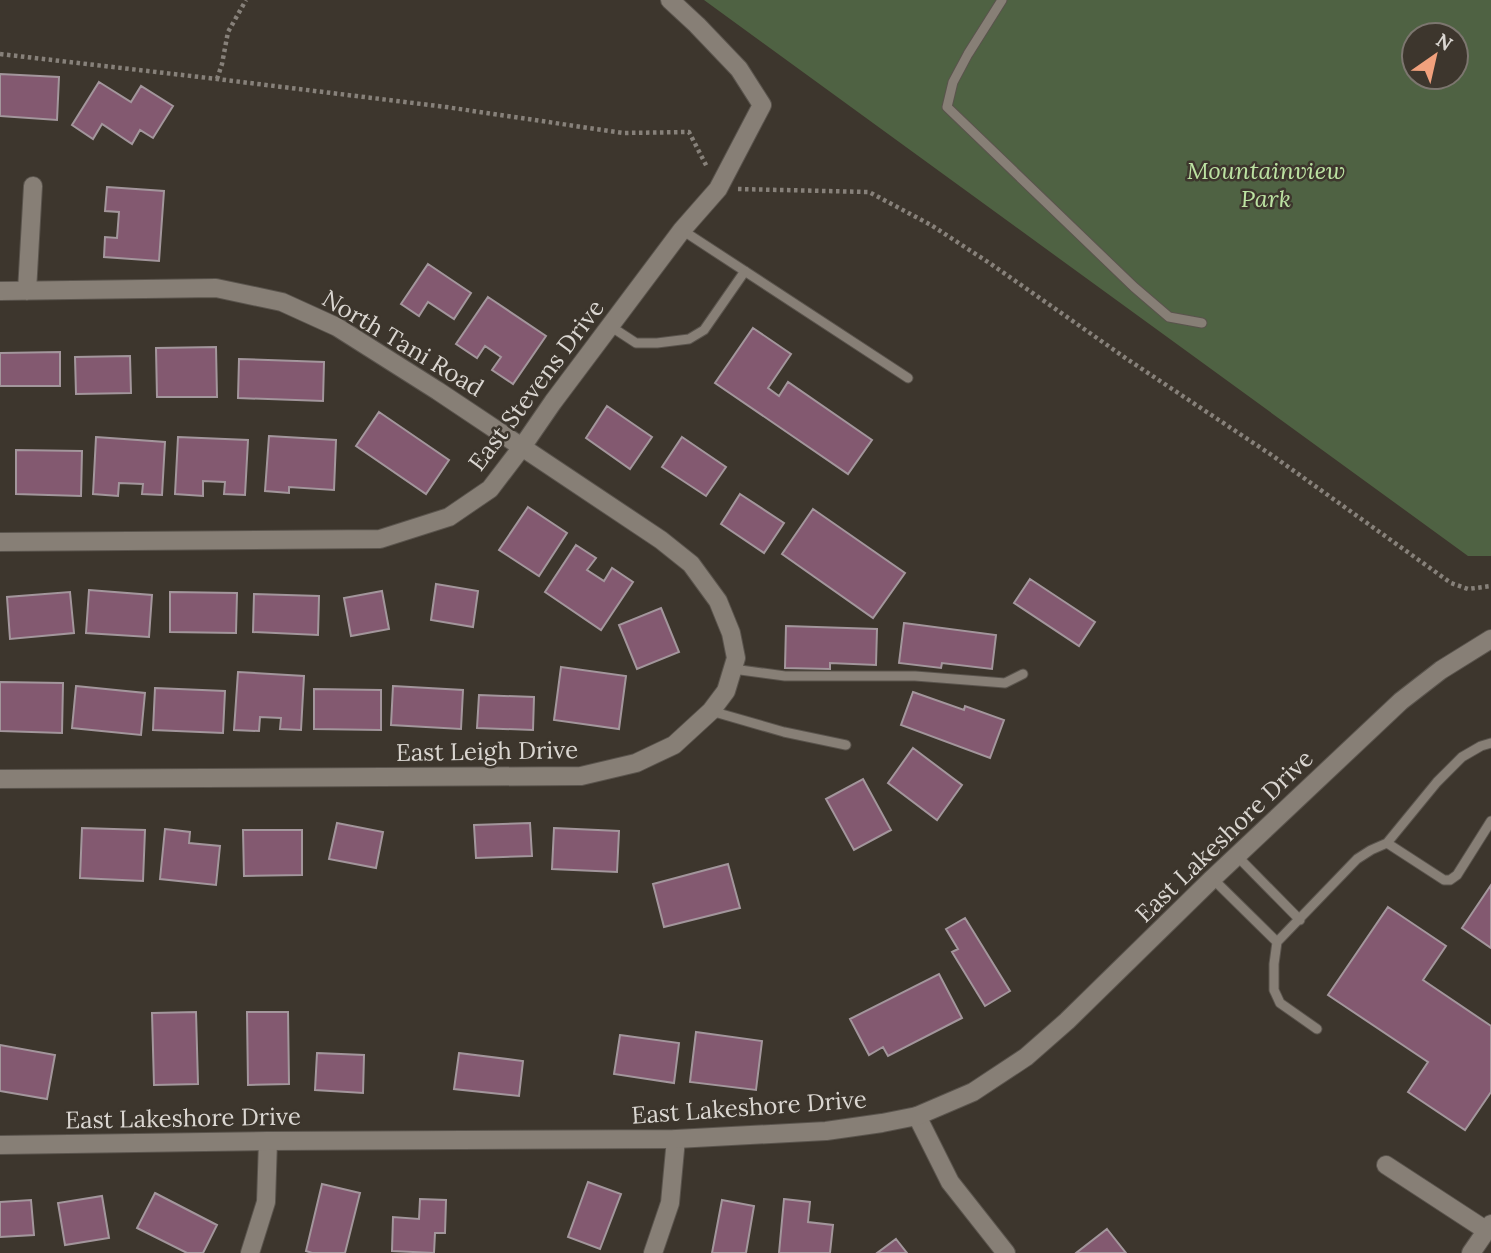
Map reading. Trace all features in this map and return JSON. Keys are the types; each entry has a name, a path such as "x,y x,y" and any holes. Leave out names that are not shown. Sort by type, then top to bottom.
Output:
{"street":[{"name":"East Stevens Drive","path":"0,542 380,539 449,517 491,489 682,230 718,189 762,105 739,69 670,0"},
{"path":"27,291 33,186"},
{"name":"North Tani Road","path":"0,291 216,288 282,302 337,327 523,447"},
{"name":"East Leigh Drive","path":"0,779 581,776 636,763 674,745 711,711 726,691 733,669 736,658 731,633 718,601 691,564 661,540 523,447"},
{"name":"East Lakeshore Drive","path":"0,1145 676,1139 826,1131 916,1116 973,1092 1026,1057 1067,1021 1401,701 1441,670 1491,639"},
{"path":"916,1116 950,1182 1006,1253"},
{"path":"653,1253 670,1203 676,1139"},
{"path":"250,1253 266,1202 268,1141"},
{"path":"1386,1165 1489,1228 1471,1253"}],"lane":[{"path":"1002,0 953,82 947,107 1134,287 1169,317 1202,323"},
{"path":"682,230 908,378"},
{"path":"610,326 636,343 689,339 704,330 745,271"},
{"path":"733,669 785,676 915,676 1005,682 1023,674"},
{"path":"711,711 784,732 846,745"},
{"path":"1317,1029 1280,1003 1274,990 1277,942 1357,859 1387,843 1437,782 1462,757 1491,743"},
{"path":"1387,843 1444,880 1450,880 1457,875 1491,821"},
{"path":"1237,856 1300,920"},
{"path":"1213,879 1277,942"}],"path":[{"path":"218,79 228,32 246,0"},
{"path":"0,54 446,107 623,134 689,131 718,189 869,192 931,225 991,264 1273,456 1451,583 1468,589 1491,586"}],"green space":[{"name":"Mountainview Park","path":"704,0 1491,0 1491,556 1468,556"}],"building":[{"path":"0,74 59,77 57,120 0,116"},
{"path":"99,82 131,102 141,86 173,106 153,138 140,130 132,144 102,124 93,139 72,125"},
{"path":"107,187 164,191 159,261 104,257 105,237 117,238 119,212 105,211"},
{"path":"428,264 471,293 454,319 428,302 419,316 401,304"},
{"path":"488,297 546,336 513,384 492,370 501,357 485,346 477,358 456,344"},
{"path":"753,328 791,354 768,388 779,396 788,382 872,440 848,474 715,383"},
{"path":"216,347 217,397 157,397 156,348"},
{"path":"60,352 60,386 0,386 0,353"},
{"path":"130,356 131,393 76,394 75,357"},
{"path":"239,359 324,362 323,401 238,398"},
{"path":"607,406 652,437 630,469 586,438"},
{"path":"379,412 449,460 426,494 356,446"},
{"path":"269,436 336,440 334,490 289,487 289,493 265,491"},
{"path":"96,437 165,442 162,495 142,494 143,484 119,483 118,496 93,494"},
{"path":"178,437 248,440 245,495 224,494 225,482 203,481 203,496 175,494"},
{"path":"682,437 726,467 706,496 662,467"},
{"path":"16,450 82,451 81,496 16,494"},
{"path":"740,494 784,523 764,553 721,524"},
{"path":"528,507 567,533 539,576 499,550"},
{"path":"813,509 905,573 873,618 782,554"},
{"path":"576,545 596,558 587,570 604,581 612,568 633,582 601,630 545,592"},
{"path":"1030,579 1095,622 1079,646 1014,603"},
{"path":"436,584 478,591 473,627 431,620"},
{"path":"89,590 152,595 149,637 86,633"},
{"path":"382,591 389,629 351,636 344,598"},
{"path":"70,592 74,633 10,639 7,597"},
{"path":"170,592 237,593 236,633 170,632"},
{"path":"254,594 319,596 318,635 253,632"},
{"path":"661,608 679,652 637,669 619,625"},
{"path":"904,623 996,635 992,669 942,663 941,668 899,663"},
{"path":"786,626 877,629 876,665 830,663 830,669 785,668"},
{"path":"561,667 626,676 619,729 554,720"},
{"path":"238,672 304,676 301,730 280,729 281,718 260,717 259,731 234,730"},
{"path":"0,682 63,683 62,733 0,731"},
{"path":"76,686 145,693 141,735 72,728"},
{"path":"393,686 463,690 461,729 391,725"},
{"path":"155,688 225,691 223,733 153,730"},
{"path":"314,689 381,690 381,730 314,729"},
{"path":"913,692 964,710 965,706 1004,720 990,758 901,725"},
{"path":"479,695 534,697 533,730 477,728"},
{"path":"913,748 962,785 937,820 888,783"},
{"path":"863,779 891,830 854,850 826,799"},
{"path":"337,823 383,832 376,868 329,859"},
{"path":"530,823 532,856 476,858 474,825"},
{"path":"82,828 145,830 143,881 80,878"},
{"path":"554,828 619,831 617,872 552,869"},
{"path":"165,829 190,832 189,843 220,846 216,885 160,879"},
{"path":"243,830 302,830 302,875 244,876"},
{"path":"728,864 740,908 664,927 653,884"},
{"path":"1491,885 1491,948 1462,928"},
{"path":"1388,907 1446,946 1423,980 1491,1026 1491,1092 1465,1130 1408,1092 1428,1062 1328,995"},
{"path":"965,918 1010,991 985,1006 952,952 958,949 946,929"},
{"path":"939,974 962,1018 888,1056 883,1047 869,1055 850,1019"},
{"path":"196,1012 198,1084 154,1085 152,1013"},
{"path":"247,1012 288,1012 289,1084 248,1085"},
{"path":"696,1032 762,1041 756,1090 690,1082"},
{"path":"620,1035 679,1043 674,1083 614,1074"},
{"path":"0,1045 55,1055 47,1099 0,1091"},
{"path":"317,1053 364,1055 363,1093 315,1090"},
{"path":"459,1053 523,1061 519,1096 454,1089"},
{"path":"588,1182 621,1194 600,1249 568,1237"},
{"path":"322,1184 360,1193 345,1253 306,1251"},
{"path":"155,1193 217,1225 203,1253 187,1253 137,1228"},
{"path":"102,1196 109,1238 65,1245 58,1203"},
{"path":"420,1199 446,1200 445,1233 435,1233 434,1253 392,1251 393,1217 419,1219"},
{"path":"784,1199 810,1202 808,1222 833,1225 830,1253 779,1253"},
{"path":"31,1200 34,1235 0,1237 0,1202"},
{"path":"722,1200 754,1206 746,1253 712,1253"},
{"path":"1107,1229 1126,1253 1076,1253"},
{"path":"896,1239 907,1253 877,1253"}]}
